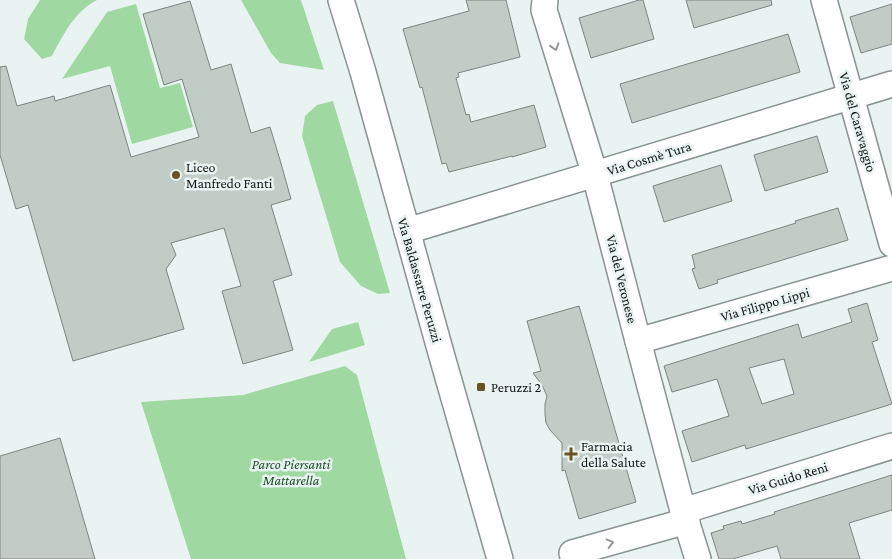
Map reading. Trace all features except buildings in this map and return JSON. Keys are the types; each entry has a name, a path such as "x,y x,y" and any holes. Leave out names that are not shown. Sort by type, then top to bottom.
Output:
{"street":[{"name":"Via Baldassarre Peruzzi","path":"341,0 500,559"},
{"name":"Via del Veronese","path":"545,0 544,10 595,174 638,341 698,559"},
{"name":"Via del Caravaggio","path":"824,0 892,244"},
{"name":"Via Cosmè Tura","path":"406,230 892,84"},
{"name":"Via Filippo Lippi","path":"638,341 892,268"},
{"name":"Via Guido Reni","path":"574,559 572,553 653,531 685,516 892,446"}],"green space":[{"path":"40,0 97,0 82,10 76,17 65,32 52,56 42,59 24,39 28,19"},
{"path":"241,0 301,0 324,70 280,63 271,53"},
{"path":"136,4 160,88 180,83 193,127 132,144 110,66 62,79 107,12"},
{"path":"333,101 390,293 378,294 361,286 340,262 302,136 305,116 317,105"},
{"path":"358,322 365,345 309,362 332,329"},
{"name":"Parco Piersanti Mattarella","path":"345,366 357,375 406,559 191,559 141,402 243,395"}],"place":[{"name":"Liceo Manfredo Fanti","path":"176,175"},
{"name":"Peruzzi 2","path":"481,387"},
{"name":"Farmacia della Salute","path":"571,454"}]}
